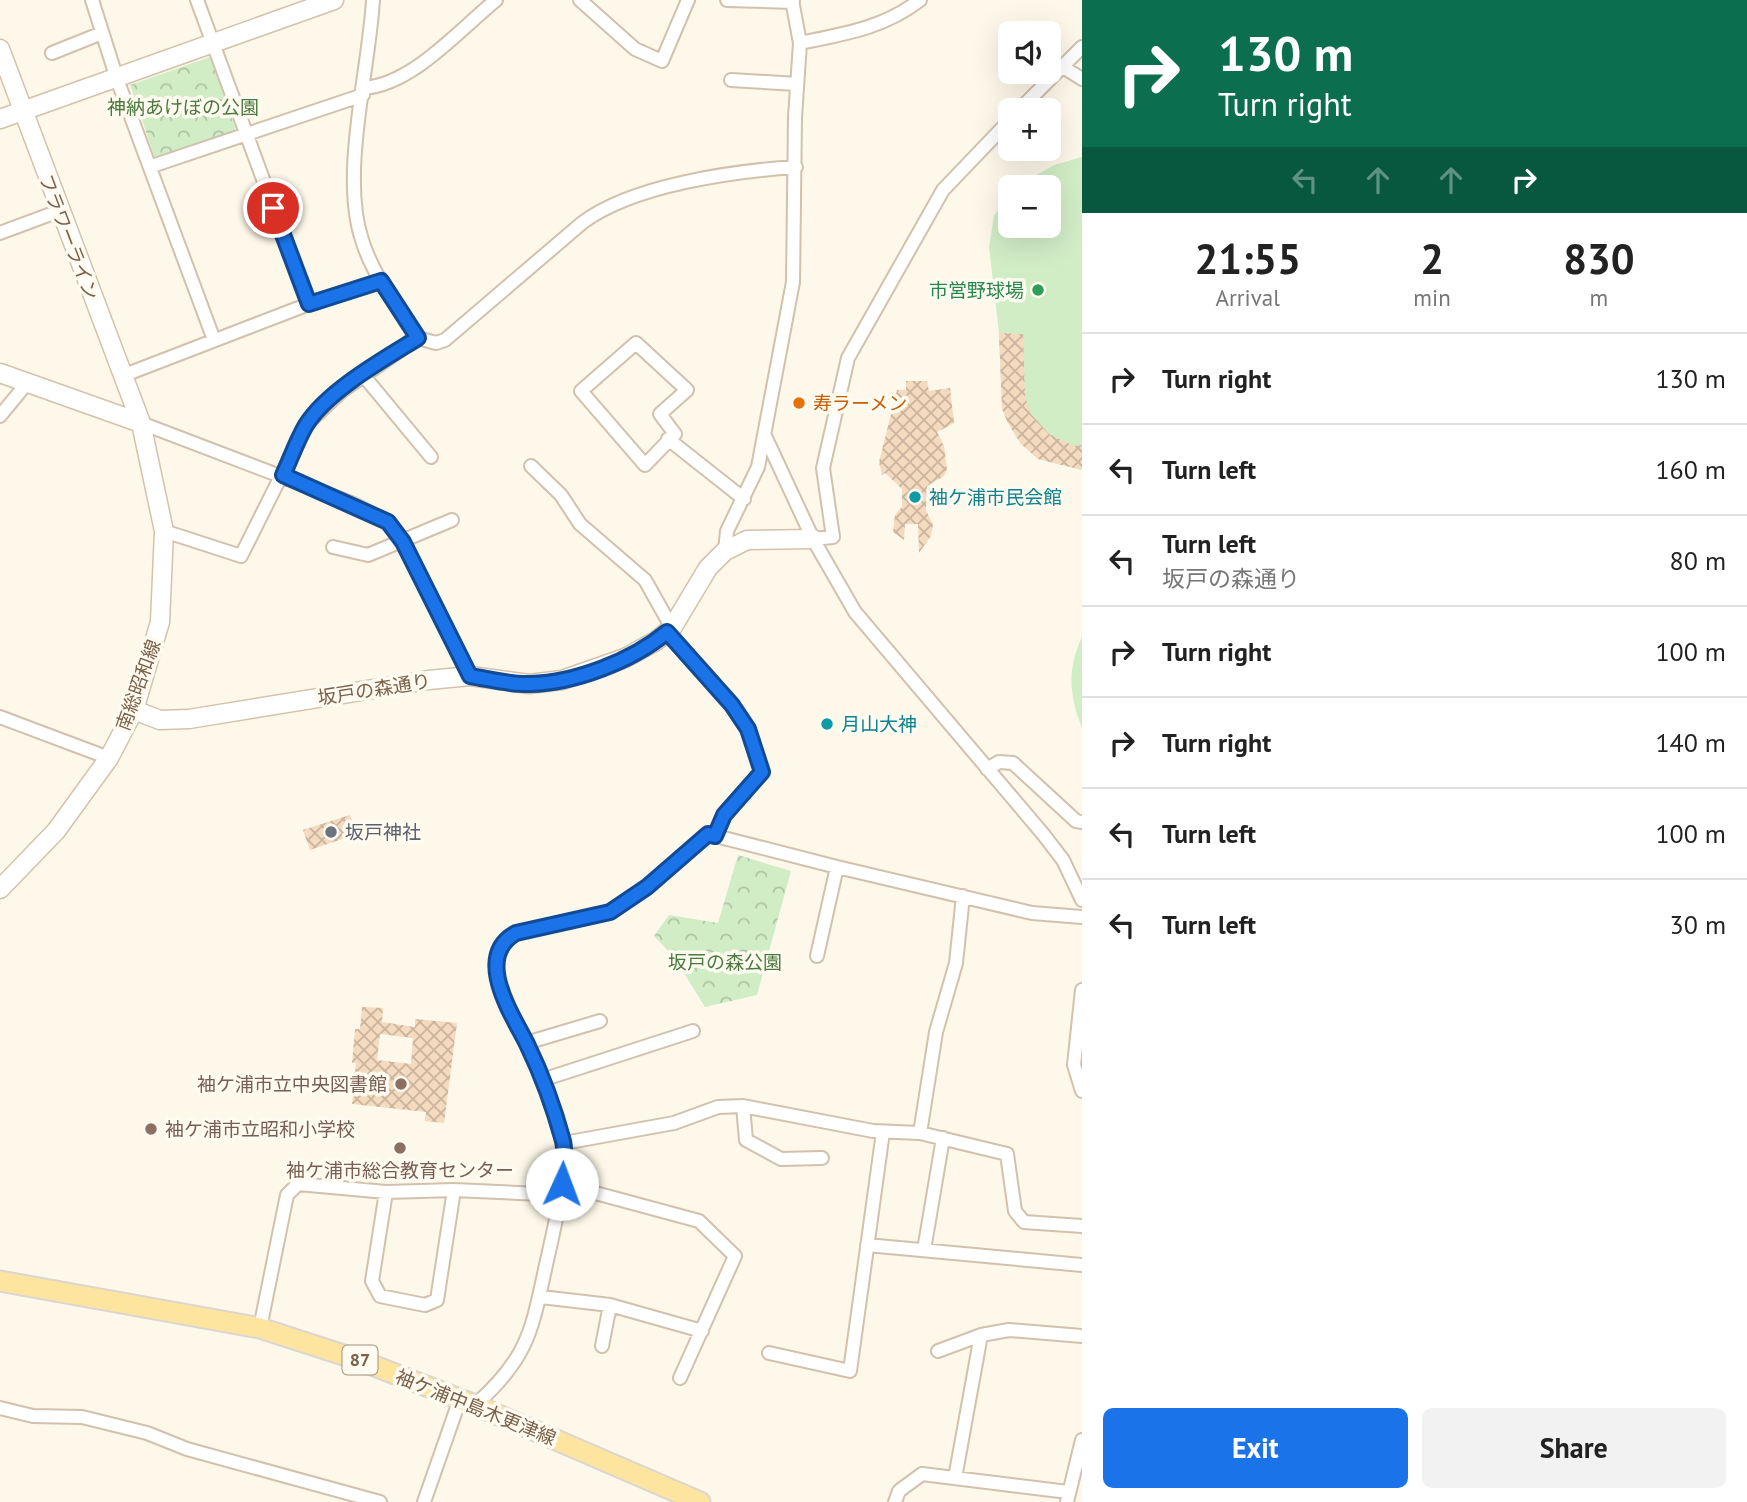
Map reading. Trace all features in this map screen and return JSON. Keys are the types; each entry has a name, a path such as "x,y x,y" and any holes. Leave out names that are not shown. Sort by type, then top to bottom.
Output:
{"main road":[{"name":"袖ケ浦中島木更津線","path":"1,1284 260,1328 359,1360 467,1402 700,1502"}],"street":[{"path":"92,0 117,79 152,166 214,340"},
{"path":"197,0 309,304"},
{"path":"0,119 212,44 306,5 334,0"},
{"path":"373,0 355,198 362,242 381,281 418,338 436,343 445,340 582,223 622,200 715,177 796,166"},
{"path":"152,166 246,136 403,78 496,0"},
{"path":"580,0 635,49 662,61 688,0"},
{"path":"725,551 727,531 758,467 793,282 800,43 792,1 727,0"},
{"path":"800,43 866,29 889,21 920,0"},
{"path":"52,53 102,33"},
{"path":"1031,98 1082,47"},
{"name":"フラワーライン","path":"0,49 141,424"},
{"path":"1063,66 1082,79"},
{"path":"732,80 797,84"},
{"path":"725,551 747,540 833,537 823,468 848,358 943,190 998,133"},
{"path":"0,233 59,211"},
{"path":"122,376 309,304 381,281"},
{"path":"164,531 241,556 307,424 322,407 363,375 418,338"},
{"path":"636,343 687,390 660,414 675,434 668,439 645,465 581,391 636,343"},
{"path":"0,373 283,475 388,522 403,542 470,676"},
{"path":"363,375 431,457"},
{"path":"0,416 28,382"},
{"name":"南総昭和線","path":"0,889 56,831 109,758 134,710 160,621 164,531 141,424"},
{"path":"765,436 813,539 855,612 1063,860 1082,900"},
{"path":"668,439 744,499"},
{"path":"531,466 561,495 580,524 645,580 669,630 732,705 748,729 762,772 724,815 715,836"},
{"path":"333,547 368,555 452,520"},
{"name":"坂戸の森通り","path":"134,710 160,720 189,719 429,680 470,676 529,684 562,680 625,658 669,630 708,568 725,551"},
{"path":"0,717 109,758"},
{"path":"987,769 999,762 1013,763 1076,821 1082,822"},
{"path":"424,1502 467,1402 498,1385 532,1331 562,1189 564,1143 542,1080 502,996 496,960 504,940 516,933 610,912 647,887 708,834 1032,913 1082,917"},
{"path":"817,956 837,867"},
{"path":"919,1133 936,1032 957,963 963,897"},
{"path":"1082,990 1074,1065 1082,1091"},
{"path":"526,1043 600,1021"},
{"path":"542,1080 694,1031"},
{"path":"564,1143 674,1123 718,1107 743,1106 883,1132 919,1133 1007,1154 1015,1211 1024,1222 1082,1226"},
{"path":"743,1106 746,1140 781,1159 822,1158"},
{"path":"769,1353 850,1371 883,1132"},
{"path":"924,1250 943,1138"},
{"path":"260,1328 287,1195 298,1184 386,1192 562,1189 699,1221 735,1256 680,1378"},
{"path":"386,1192 372,1280 380,1296 425,1306 437,1300 454,1190"},
{"path":"867,1245 1082,1265"},
{"path":"541,1297 610,1306 702,1331"},
{"path":"602,1346 610,1306"},
{"path":"938,1351 981,1335 1009,1330 1082,1336"},
{"path":"955,1478 981,1335"},
{"path":"0,1408 33,1416 82,1417 147,1433 187,1449 380,1502"},
{"path":"895,1502 899,1491 922,1474 1068,1497 1082,1440"}],"green space":[{"name":"神納あけぼの公園","path":"210,57 236,130 155,158 130,85"},
{"name":"市営野球場","path":"1082,157 1082,470 1038,459 1016,437 1002,409 999,333 989,247 994,216 998,210 998,238 1061,238 1061,175 1037,175 1054,165"},
{"path":"1082,637 1082,728 1072,693 1072,671"},
{"name":"坂戸の森公園","path":"738,855 791,871 757,995 705,1007 674,957 654,936 669,915 718,923"}],"building":[{"path":"999,333 1023,334 1025,396 1030,413 1049,434 1074,446 1082,445 1082,470 1038,459 1021,444 1008,423 1002,409"},
{"name":"袖ケ浦市民会館","path":"906,381 927,381 929,391 950,388 954,423 937,432 944,446 947,469 944,476 927,486 926,510 933,525 931,536 919,553 918,524 905,524 904,540 893,532 895,515 902,507 902,489 885,473 882,475 879,462 897,390 906,390"},
{"path":"350,815 357,834 310,850 303,830"},
{"name":"袖ケ浦市立中央図書館","path":"362,1007 383,1008 382,1022 415,1027 415,1019 457,1023 444,1123 425,1121 426,1112 352,1104 356,1063 352,1063 355,1029 360,1029","holes":["380,1034 413,1038 411,1064 377,1060"]}],"place":[{"name":"市営野球場","path":"1038,290"},
{"name":"寿ラーメン","path":"799,403"},
{"name":"袖ケ浦市民会館","path":"915,497"},
{"name":"月山大神","path":"827,724"},
{"name":"坂戸神社","path":"331,832"},
{"name":"袖ケ浦市立中央図書館","path":"401,1084"},
{"name":"袖ケ浦市立昭和小学校","path":"151,1129"},
{"name":"袖ケ浦市総合教育センター","path":"400,1148"}],"route":[{"path":"273,208 309,304 381,281 418,338 384,359 322,407 307,424 283,475 351,503 388,522 403,542 470,676 529,684 562,680 625,658 667,632 732,705 748,729 762,772 724,815 715,836 708,834 647,887 610,912 592,919 516,933 504,940 496,960 502,996 542,1080 564,1143 562,1184"}]}
